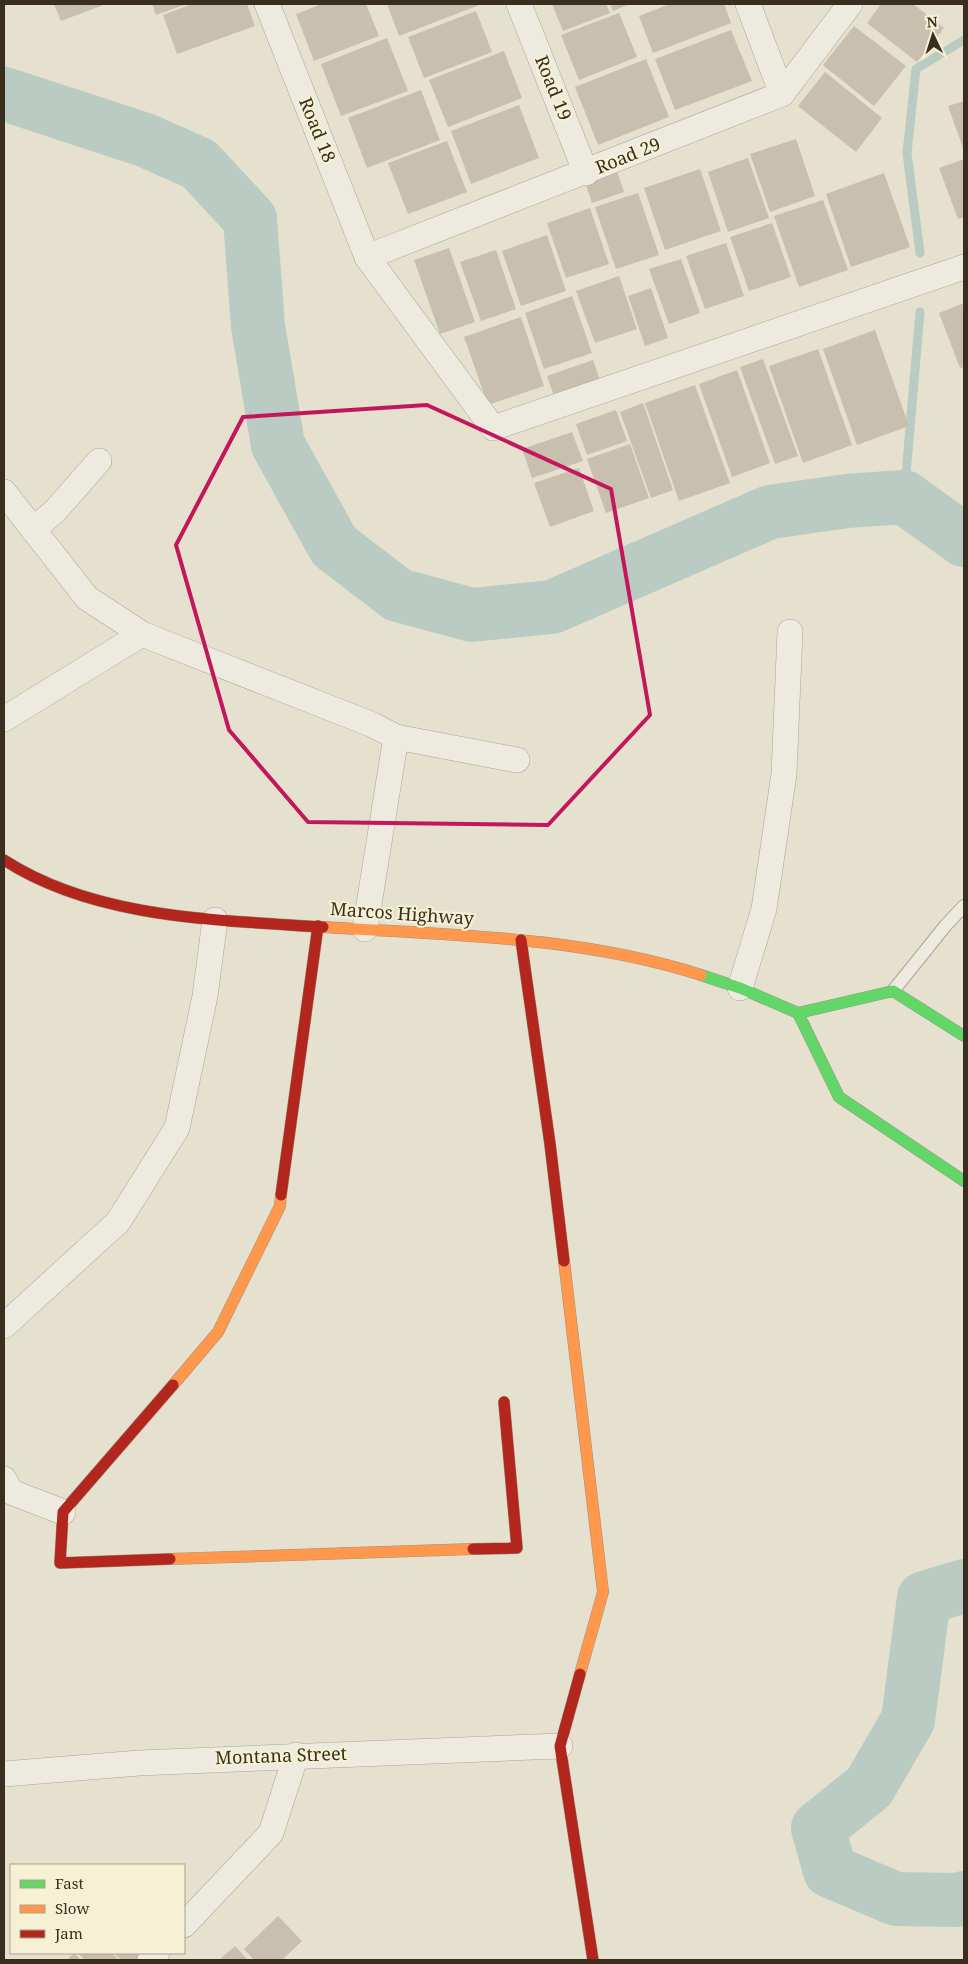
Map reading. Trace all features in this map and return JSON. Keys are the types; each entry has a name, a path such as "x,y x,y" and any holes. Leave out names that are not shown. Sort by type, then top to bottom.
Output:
{"street":[{"name":"Road 18","path":"266,4 367,257 493,428 964,267"},
{"name":"Road 19","path":"519,4 586,172"},
{"path":"748,4 782,94"},
{"path":"782,94 850,4"},
{"name":"Road 29","path":"367,257 782,94"},
{"path":"33,530 55,512 99,461"},
{"path":"4,492 87,598 142,634 373,725 396,737 517,760"},
{"path":"740,988 764,909 784,774 790,632"},
{"path":"4,719 142,634"},
{"path":"365,929 396,737"},
{"name":"Marcos Highway","path":"4,860 27,875 101,903 215,920 522,940 592,948 666,964 740,988 798,1013"},
{"path":"4,1326 118,1222 177,1128 205,996 215,920"},
{"path":"318,926 280,1206 218,1332 63,1512 60,1563 517,1548 504,1402"},
{"path":"522,940 550,1144 603,1592 560,1746 593,1960"},
{"path":"964,1036 893,991 798,1013 839,1097 964,1181"},
{"path":"4,1479 11,1492 63,1512"},
{"name":"Montana Street","path":"4,1774 139,1762 560,1746"},
{"path":"185,1924 271,1833 296,1755"}],"lane":[{"path":"893,991 946,924 964,906"}],"highlighted area":[{"path":"427,405 611,489 650,715 548,825 308,822 229,730 176,545 243,417"}],"building":[{"path":"54,4 106,4 61,21"},
{"path":"152,4 187,4 156,15"},
{"path":"192,4 247,4 255,26 177,54 163,15"},
{"path":"322,4 366,4 379,36 314,61 296,14"},
{"path":"387,4 482,4 399,36"},
{"path":"552,4 606,4 610,13 563,31"},
{"path":"610,4 630,4 613,11"},
{"path":"670,4 724,4 731,23 653,53 639,16"},
{"path":"881,4 913,4 944,28 917,62 867,23"},
{"path":"476,11 492,52 424,78 408,37"},
{"path":"619,13 637,57 579,80 561,35"},
{"path":"854,26 906,66 874,106 823,65"},
{"path":"731,30 752,81 675,110 655,59"},
{"path":"387,38 408,91 341,116 321,64"},
{"path":"504,51 522,98 448,127 429,80"},
{"path":"646,59 669,117 598,145 575,87"},
{"path":"825,72 882,118 856,152 798,106"},
{"path":"421,90 440,140 367,168 348,118"},
{"path":"964,101 964,151 948,106"},
{"path":"519,105 539,158 471,184 451,131"},
{"path":"796,139 815,196 770,212 750,154"},
{"path":"447,141 467,192 408,214 388,163"},
{"path":"748,158 769,218 728,232 708,172"},
{"path":"964,159 964,217 958,219 939,168"},
{"path":"616,168 624,192 592,203 584,179"},
{"path":"700,169 721,231 665,250 644,188"},
{"path":"884,173 910,247 851,267 826,194"},
{"path":"638,193 659,255 616,269 595,207"},
{"path":"823,200 848,270 799,287 774,216"},
{"path":"590,208 609,264 566,278 547,223"},
{"path":"772,223 791,277 749,291 730,237"},
{"path":"547,235 566,291 521,306 502,251"},
{"path":"726,243 744,296 705,309 686,256"},
{"path":"449,248 475,322 440,334 414,260"},
{"path":"496,250 516,309 481,321 460,262"},
{"path":"681,259 700,313 669,324 649,269"},
{"path":"619,276 637,329 595,343 576,291"},
{"path":"651,288 668,338 645,346 628,296"},
{"path":"572,296 592,353 544,369 525,313"},
{"path":"964,303 964,367 960,368 939,313"},
{"path":"521,317 544,386 488,405 464,337"},
{"path":"875,330 909,426 857,445 823,349"},
{"path":"818,349 852,445 803,463 769,366"},
{"path":"763,359 798,456 775,464 740,367"},
{"path":"593,360 602,386 556,402 547,376"},
{"path":"737,370 770,463 732,477 699,384"},
{"path":"695,385 730,483 679,501 645,403"},
{"path":"643,403 673,490 651,498 620,412"},
{"path":"616,410 627,441 587,455 576,424"},
{"path":"572,432 583,461 532,478 522,449"},
{"path":"630,444 649,498 606,513 587,459"},
{"path":"579,468 594,511 550,527 534,483"},
{"path":"278,1916 302,1941 282,1960 254,1960 244,1949"},
{"path":"235,1946 248,1960 219,1960"},
{"path":"75,1954 81,1960 67,1960"},
{"path":"79,1954 113,1954 119,1960 85,1960"},
{"path":"115,1954 142,1954 145,1960 121,1960"}],"waterway":[{"path":"920,253 907,153 916,69 964,40"},
{"path":"4,94 145,140 199,164 250,219 258,326 278,445 334,546 398,595 472,615 552,607 770,512 847,501 904,497 964,540"},
{"path":"904,497 920,312"},
{"path":"964,1586 924,1598 908,1720 869,1787 818,1828 830,1871 896,1899 957,1900 964,1898"}],"traffic: fast":[{"path":"701,975 740,988 798,1013 893,991 964,1036"},
{"path":"798,1013 839,1097 964,1181"}],"traffic: slow":[{"path":"323,927 514,939 608,952 655,962 701,975"},
{"path":"173,1385 218,1332 280,1206 281,1195"},
{"path":"564,1261 603,1592 580,1674"},
{"path":"170,1559 473,1549"}],"traffic: jam":[{"path":"4,860 40,880 77,894 117,905 158,913 200,918 323,927"},
{"path":"281,1195 318,926"},
{"path":"521,940 550,1144 564,1261"},
{"path":"170,1559 60,1563 63,1512 173,1385"},
{"path":"473,1549 517,1548 504,1402"},
{"path":"580,1674 560,1746 593,1960"}]}
